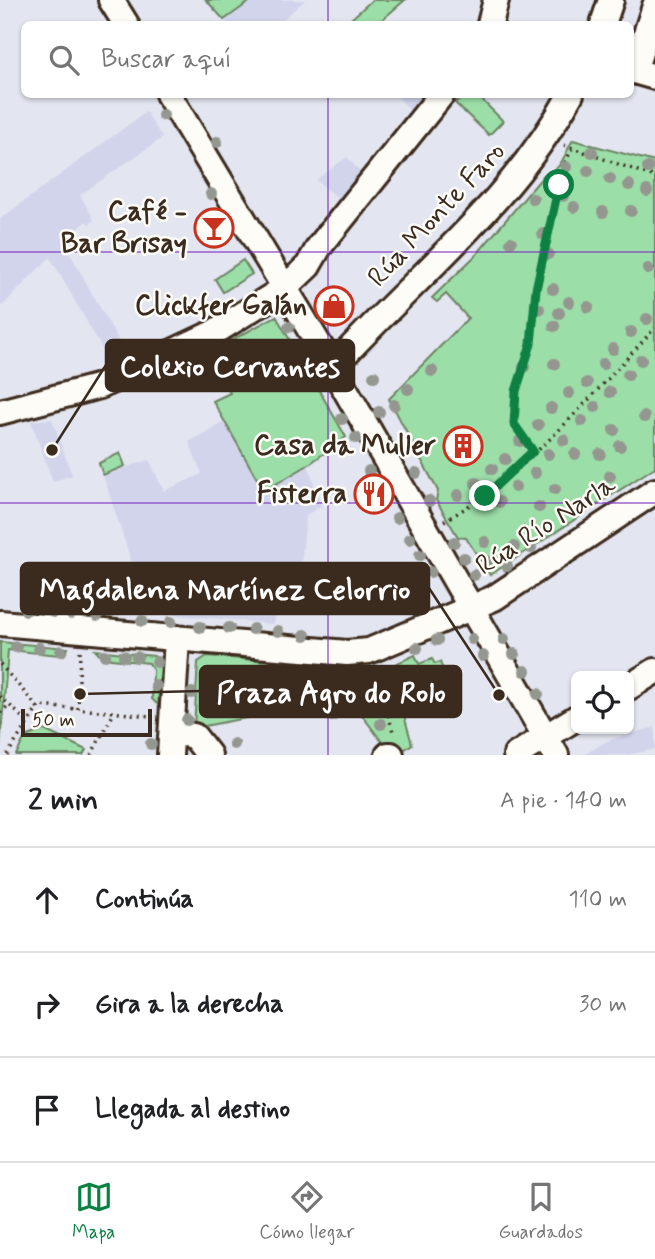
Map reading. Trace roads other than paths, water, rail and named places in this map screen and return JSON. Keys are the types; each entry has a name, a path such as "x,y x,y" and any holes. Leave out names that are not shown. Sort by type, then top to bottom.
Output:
{"street":[{"path":"111,0 124,21"},
{"path":"491,21 496,0"},
{"path":"655,6 643,32 635,71 655,77"},
{"path":"170,98 330,363 469,609 551,746"},
{"path":"0,412 100,386 213,333 285,288 309,266 319,247 439,98"},
{"name":"Rúa Monte Faro","path":"330,363 346,352 476,223 533,157 568,98"},
{"name":"Rúa Río Narla","path":"0,624 347,653 369,651 495,598 655,491"},
{"path":"170,755 177,638"},
{"path":"634,684 655,671"},
{"path":"516,755 551,746 571,724"},
{"path":"188,735 194,736 209,755"}],"place":[{"name":"Café - Bar Brisay","path":"214,228"},
{"name":"Clickfer Galán","path":"334,306"},
{"name":"Casa da Muller","path":"463,446"},
{"name":"Colexio Cervantes","path":"52,450"},
{"name":"Fisterra","path":"374,494"},
{"name":"Praza Agro do Rolo","path":"80,694"},
{"name":"Magdalena Martínez Celorrio","path":"499,695"}]}
